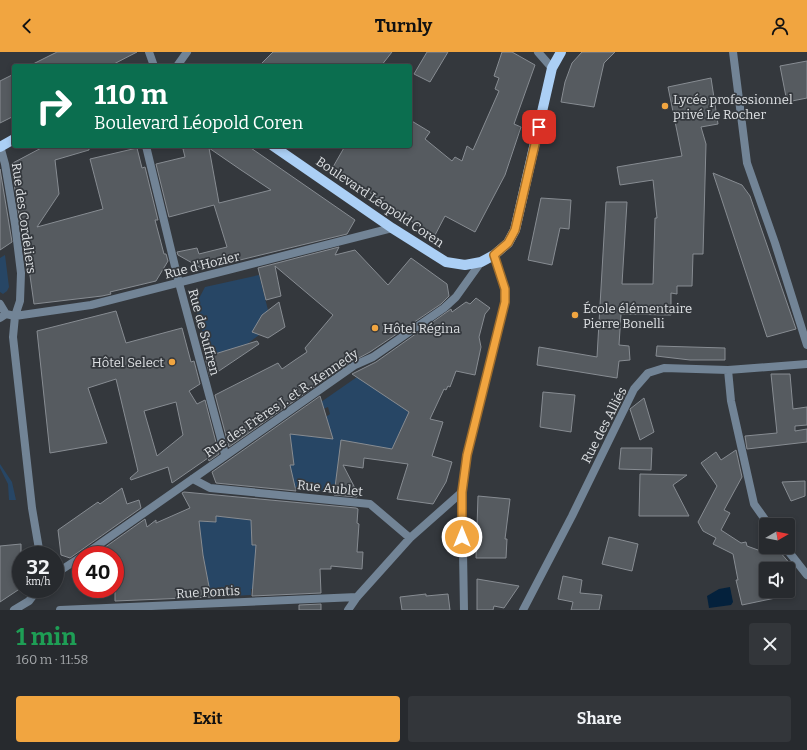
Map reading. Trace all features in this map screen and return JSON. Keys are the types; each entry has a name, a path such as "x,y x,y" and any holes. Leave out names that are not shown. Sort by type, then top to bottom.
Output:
{"main road":[{"name":"Boulevard Léopold Coren","path":"276,148 392,228 446,262 465,265 481,262 494,255 508,243 515,230 521,211 552,68 561,52"},
{"path":"0,147 12,141"}],"street":[{"path":"149,52 153,64"},
{"path":"178,64 187,52"},
{"path":"538,52 552,68"},
{"path":"733,52 747,163 775,242 807,345"},
{"name":"Rue des Cordeliers","path":"0,147 15,224 21,273 20,301 15,316 13,337 32,508 38,546"},
{"name":"Rue de Suffren","path":"146,148 179,283 225,454"},
{"name":"Rue d'Hozier","path":"15,316 91,305 392,228"},
{"path":"464,610 462,492 467,455 505,302 505,289 494,255"},
{"name":"Rue des Frères J. et R. Kennedy","path":"97,546 193,479 225,454 355,365 374,357 444,308 456,298 481,262"},
{"path":"0,304 3,316 15,316"},
{"name":"Rue des Alliés","path":"523,610 572,516 634,389 648,373 664,368 728,370 807,364"},
{"path":"728,370 731,401 754,504 763,518"},
{"name":"Rue Aublet","path":"193,479 210,488 370,504 410,538"},
{"path":"348,610 357,597 410,538 462,492"},
{"path":"790,554 807,575"},
{"name":"Rue Pontis","path":"60,610 357,597"},
{"path":"14,610 30,598"}],"shaded area":[{"path":"5,255 9,287 3,294 0,292 0,258"},
{"path":"259,275 268,310 257,330 259,335 247,344 209,356 195,306 205,287"},
{"path":"357,377 409,412 392,449 341,441 334,493 295,489 290,465 294,465 289,424 298,418 301,435 333,439 326,417 330,414 328,407 323,409 321,402"},
{"path":"0,464 12,482 16,500 9,500 8,484 0,468"},
{"path":"216,516 251,520 252,545 256,545 254,589 251,589 251,595 211,597 199,521 215,522"},
{"path":"730,587 733,602 731,605 709,608 707,596 719,589"}],"building":[{"path":"57,52 137,52 114,64 33,64"},
{"path":"273,52 392,52 383,64 261,64"},
{"path":"427,52 448,52 430,82 414,74"},
{"path":"502,52 512,52 535,65 514,124 521,127 505,175 475,232 445,216 434,237 333,167 344,148 412,148 412,121 430,132 425,139 452,161 455,157 462,161 467,146 473,150 499,91 495,89 499,78 494,76"},
{"path":"582,52 615,52 604,63 594,107 561,102 565,82 572,63"},
{"path":"807,61 807,98 787,102 780,66"},
{"path":"12,75 12,117 0,123 0,81"},
{"path":"711,78 718,124 701,127 706,144 703,254 693,254 692,286 677,286 677,294 671,293 671,315 621,314 619,345 629,346 630,360 619,361 617,378 537,365 539,347 597,357 606,202 627,202 622,284 653,284 655,218 657,218 653,180 620,185 617,167 682,156 668,87"},
{"path":"41,148 89,148 89,150 55,160 59,194 37,227 103,209 90,159 137,148 142,168 145,167 158,220 155,220 164,254 166,254 168,261 156,281 110,292 111,294 102,296 34,304 24,233 22,235 11,164"},
{"path":"187,148 209,148 251,148 355,220 347,234 203,269 178,255 177,252 197,248 199,254 227,247 214,205 169,217 156,164 185,157 183,149","holes":["209,148 271,190 219,203"]},
{"path":"0,169 12,242 0,250"},
{"path":"713,173 742,185 750,196 796,329 767,337"},
{"path":"541,198 571,200 569,229 560,228 552,265 528,260"},
{"path":"339,247 335,255 355,250 388,285 411,258 447,284 449,296 441,304 370,352 342,367 339,365 315,380 317,385 229,447 215,395 278,363 282,369 307,352 305,348 333,315 275,266 281,296 266,300 258,268"},
{"path":"476,298 490,308 485,314 479,337 481,347 475,375 456,371 450,387 448,386 446,390 444,389 430,419 443,422 432,456 452,462 446,482 433,504 397,499 408,464 364,458 363,468 343,465 357,492 357,497 334,495 341,440 392,449 409,412 352,374 376,362 451,309 452,312 466,302 470,304"},
{"path":"279,302 285,327 268,338 252,332 262,315"},
{"path":"116,311 126,343 182,328 191,362 194,361 200,384 189,391 197,404 205,400 219,454 209,461 208,458 172,483 168,467 131,480 130,478 138,471 116,379 88,388 107,443 50,453 37,331","holes":["176,402 183,435 157,456 144,411"]},
{"path":"257,341 259,344 210,377 205,357"},
{"path":"657,346 725,348 725,360 690,360 656,356"},
{"path":"771,374 790,374 793,409 807,407 807,425 795,426 795,431 807,429 807,442 747,449 745,436 777,433"},
{"path":"543,392 575,395 571,432 540,427"},
{"path":"320,396 333,439 290,434 294,465 290,465 296,491 216,483 212,472"},
{"path":"644,398 654,432 640,440 630,409"},
{"path":"621,448 652,448 651,470 619,469"},
{"path":"736,450 742,477 724,510 730,513 721,530 741,543 746,542 747,546 759,550 759,554 782,554 789,562 759,562 759,598 775,598 742,605 736,580 738,580 733,554 713,544 716,538 703,531 698,522 717,486 701,463 716,452 721,460"},
{"path":"640,474 687,475 673,485 689,516 639,516"},
{"path":"805,481 805,496 791,501 782,482"},
{"path":"122,488 127,504 139,500 141,508 87,546 72,546 72,557 70,558 64,556 64,546 60,546 58,530 98,502 100,504"},
{"path":"182,493 356,508 358,509 357,523 359,524 357,552 363,552 362,569 331,566 331,569 320,569 321,593 252,596 256,545 252,545 251,520 216,516 216,522 199,521 203,555 211,597 115,601 115,598 124,598 124,546 107,546 145,519 147,527 156,520 156,523 190,508"},
{"path":"478,496 510,499 505,539 507,539 506,558 476,558"},
{"path":"609,537 638,544 632,571 602,564"},
{"path":"21,544 21,546 12,546 12,594 0,602 0,546"},
{"path":"563,576 582,580 580,593 602,595 599,610 571,610 573,602 558,599"},
{"path":"477,579 519,586 504,608 494,606 493,610 477,610"},
{"path":"426,594 426,596 448,594 450,610 402,610 400,597"},
{"path":"321,604 321,610 299,610 299,605"}],"place":[{"name":"Lycée professionnel privé Le Rocher","path":"665,106"},
{"name":"École élémentaire Pierre Bonelli","path":"575,315"},
{"name":"Hôtel Régina","path":"375,328"},
{"name":"Hôtel Select","path":"172,362"}],"route":[{"path":"462,537 462,492 467,455 505,302 505,289 494,255 508,243 515,230 521,211 539,127"}]}
